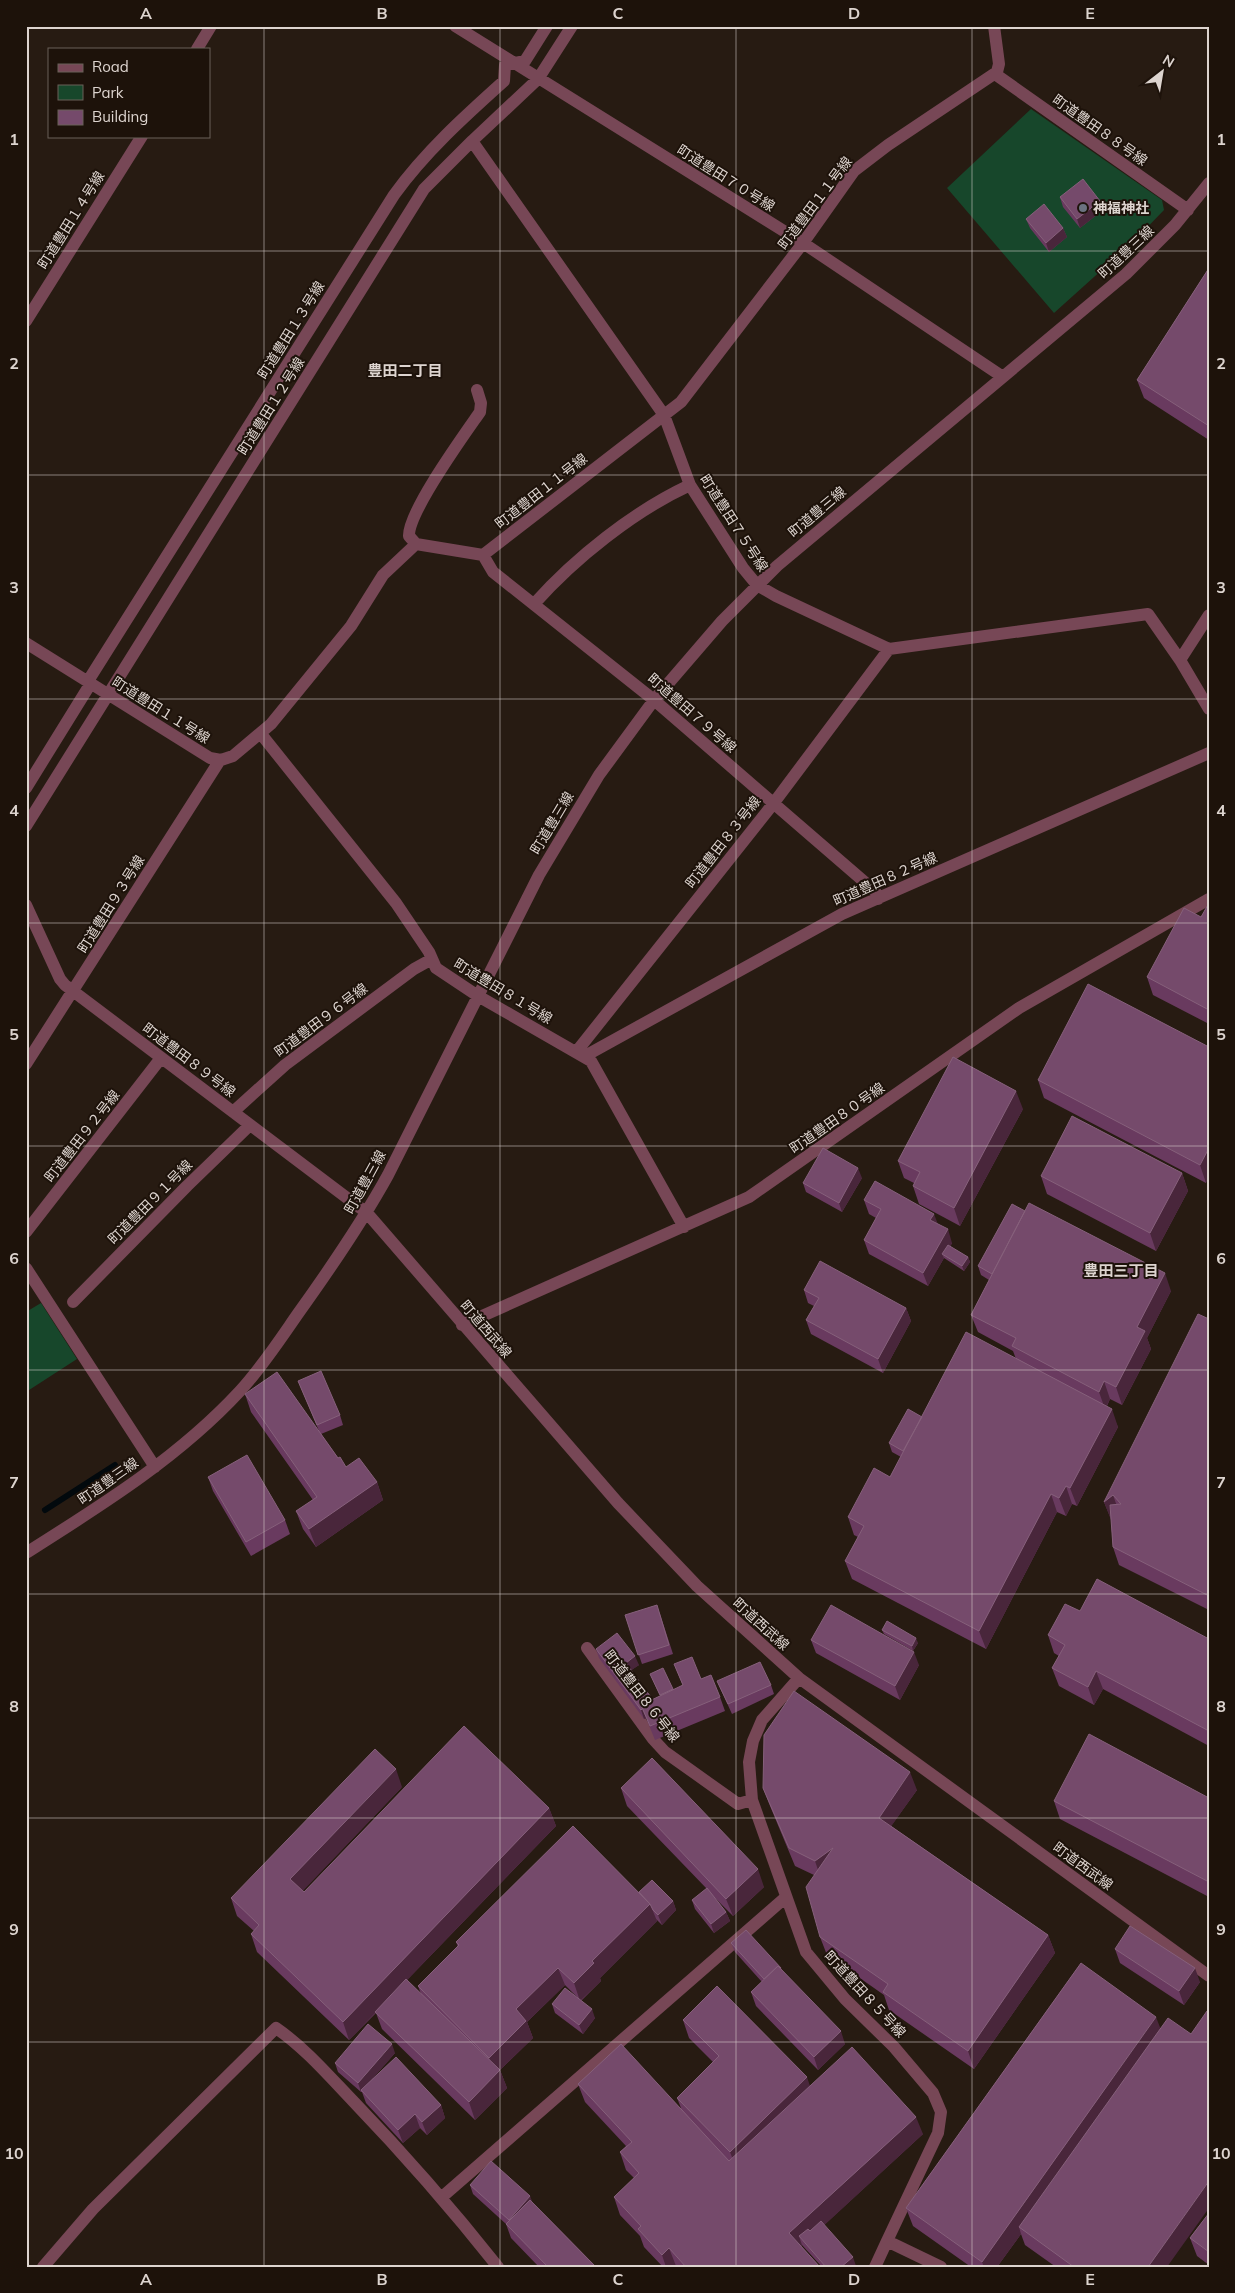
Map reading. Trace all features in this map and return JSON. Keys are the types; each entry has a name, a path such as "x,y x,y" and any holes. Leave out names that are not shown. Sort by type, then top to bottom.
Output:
{"street":[{"path":"198,48 211,26"},
{"name":"町道豊田７０号線","path":"455,26 803,243 1003,377"},
{"name":"町道豊田１３号線","path":"26,788 90,682 394,195 415,168 457,124 504,81 506,64 525,60 547,26"},
{"name":"町道豊田１２号線","path":"26,826 424,189 538,79 572,26"},
{"path":"994,26 999,64 995,74"},
{"name":"町道豊田８８号線","path":"995,74 1188,210"},
{"name":"町道豊田１１号線","path":"483,555 681,402 860,166 888,145 995,74"},
{"name":"町道豊田１４号線","path":"26,321 141,138"},
{"name":"町道豊田７５号線","path":"472,141 664,415 690,485 743,568 757,585 776,596 889,649"},
{"name":"町道豊三線","path":"26,1553 118,1494 155,1467 211,1418 250,1378 328,1272 367,1213 539,875 599,775 654,700 716,628 757,585 814,534 1126,274 1162,239 1209,183"},
{"path":"477,390 481,404 480,412 435,478 410,527 409,536 416,544 483,555"},
{"path":"534,604 560,577 606,538 690,485"},
{"path":"220,760 233,756 261,734 351,626 382,575 416,544"},
{"name":"町道豊田７９号線","path":"483,555 493,572 654,700 875,892 878,898"},
{"path":"889,649 1148,614 1180,660 1209,709"},
{"path":"1180,660 1209,614"},
{"name":"町道豊田１１号線","path":"26,642 210,758 220,760"},
{"name":"町道豊田８３号線","path":"581,1054 889,649"},
{"name":"町道豊田８１号線","path":"261,734 396,903 436,968 478,996 591,1061 684,1227"},
{"name":"町道豊田８２号線","path":"581,1054 842,914 1209,753"},
{"name":"町道豊田９３号線","path":"26,1064 220,760"},
{"name":"町道豊田８０号線","path":"462,1325 684,1227 764,1188 1019,1008 1209,898"},
{"name":"町道豊田８９号線","path":"26,905 60,978 73,992 367,1213"},
{"name":"町道豊田９６号線","path":"233,1112 284,1065 414,969 432,959"},
{"name":"町道豊田９２号線","path":"26,1232 161,1058"},
{"name":"町道豊田９１号線","path":"73,1302 250,1125"},
{"name":"町道西武線","path":"367,1213 618,1503 697,1586 799,1678 1209,1976"},
{"path":"26,1268 155,1467"},
{"name":"町道豊田８６号線","path":"587,1648 653,1739 666,1752 738,1804 752,1800"},
{"name":"町道豊田８５号線","path":"799,1678 762,1720 753,1741 749,1762 752,1800 806,1952 845,1999 894,2047 933,2093 941,2112 938,2133 875,2267"},
{"path":"442,2198 786,1897"},
{"path":"43,2267 93,2209 276,2028 298,2043 442,2198 498,2267"},
{"path":"887,2241 941,2267"}],"green space":[{"path":"1031,109 1162,200 1164,210 1134,241 1054,313 947,188"},
{"path":"41,1303 77,1359 26,1392 26,1312"}],"building":[{"path":"1083,179 1100,201 1077,219 1060,197"},
{"path":"1044,204 1063,228 1046,243 1026,219"},
{"path":"1209,268 1209,426 1137,380"},
{"path":"1209,903 1209,1010 1147,977 1184,908 1201,917"},
{"path":"1088,984 1209,1047 1209,1148 1200,1165 1038,1080"},
{"path":"953,1057 1016,1091 954,1208 913,1186 920,1172 898,1161"},
{"path":"1072,1116 1182,1173 1150,1233 1041,1176"},
{"path":"823,1148 858,1168 839,1203 803,1183"},
{"path":"875,1181 934,1214 930,1220 948,1229 923,1273 864,1240 881,1209 864,1200"},
{"path":"1029,1203 1165,1273 1137,1327 1145,1331 1116,1387 1104,1381 1099,1392 1012,1346 1016,1338 971,1315"},
{"path":"1012,1204 1025,1211 992,1274 978,1266"},
{"path":"948,1245 968,1257 962,1266 942,1254"},
{"path":"820,1261 906,1308 878,1359 806,1320 819,1298 804,1290"},
{"path":"1198,1314 1209,1319 1209,1596 1113,1547 1110,1505 1121,1504 1113,1495 1104,1502"},
{"path":"966,1332 1112,1409 1070,1488 1066,1486 1059,1498 1051,1494 979,1631 845,1561 864,1526 848,1517 874,1468 890,1477"},
{"path":"321,1371 340,1415 317,1425 298,1381"},
{"path":"277,1372 346,1467 359,1458 377,1482 309,1529 296,1511 317,1497 245,1394"},
{"path":"908,1409 922,1417 903,1451 889,1443"},
{"path":"247,1455 285,1520 246,1542 208,1477"},
{"path":"1097,1579 1209,1639 1209,1731 1096,1671 1088,1687 1052,1668 1065,1645 1048,1635 1065,1604 1080,1611"},
{"path":"657,1605 669,1645 638,1655 625,1615"},
{"path":"831,1605 914,1652 895,1686 811,1640"},
{"path":"887,1621 916,1638 912,1646 882,1630"},
{"path":"617,1633 635,1656 626,1663 653,1700 641,1705 643,1708 641,1710 596,1649"},
{"path":"692,1657 701,1679 711,1675 720,1697 650,1726 641,1705 683,1685 674,1664"},
{"path":"760,1662 771,1685 728,1704 717,1681"},
{"path":"663,1668 673,1689 660,1695 650,1674"},
{"path":"794,1691 910,1772 879,1818 1048,1935 968,2051 883,1992 888,1984 820,1937 806,1887 833,1848 815,1861 789,1848 763,1788 764,1735"},
{"path":"464,1726 549,1808 343,2022 251,1934 259,1925 231,1898 375,1749 396,1769 290,1879 304,1892"},
{"path":"1089,1734 1209,1798 1209,1882 1054,1801"},
{"path":"652,1758 758,1869 726,1899 621,1788"},
{"path":"573,1826 650,1904 592,1961 594,1963 574,1983 558,1968 516,2009 526,2021 489,2058 418,1986 459,1945 456,1942"},
{"path":"652,1880 673,1901 658,1915 639,1892"},
{"path":"707,1888 726,1912 711,1924 692,1900"},
{"path":"1130,1926 1195,1968 1179,1991 1115,1949"},
{"path":"746,1930 781,1968 778,1966 764,1979 731,1943"},
{"path":"1081,1963 1156,2017 982,2262 906,2208"},
{"path":"778,1966 841,2031 814,2057 751,1992"},
{"path":"406,1979 500,2070 469,2102 375,2012"},
{"path":"717,1986 807,2077 730,2152 677,2098 719,2056 683,2020"},
{"path":"565,1988 592,2009 579,2025 552,2004"},
{"path":"1207,2011 1209,2012 1209,2181 1148,2267 1074,2267 1019,2227 1168,2018 1191,2034"},
{"path":"368,2024 392,2044 358,2083 335,2063"},
{"path":"621,2044 729,2161 852,2047 916,2117 789,2233 820,2267 686,2267 669,2248 662,2255 638,2229 641,2226 614,2197 639,2173 620,2152 632,2142 578,2084"},
{"path":"396,2057 441,2105 422,2122 415,2114 398,2130 361,2090"},
{"path":"491,2161 530,2196 509,2220 470,2185"},
{"path":"530,2200 596,2267 548,2267 506,2224"},
{"path":"1209,2213 1209,2252 1190,2238"},
{"path":"821,2221 853,2257 841,2267 826,2267 799,2236 808,2229 810,2231"}],"waterway":[{"path":"45,1510 115,1465"}],"place":[{"name":"神福神社","path":"1083,208"}],"district":[{"name":"豊田二丁目","path":"405,370"},
{"name":"豊田三丁目","path":"1121,1270"}]}
